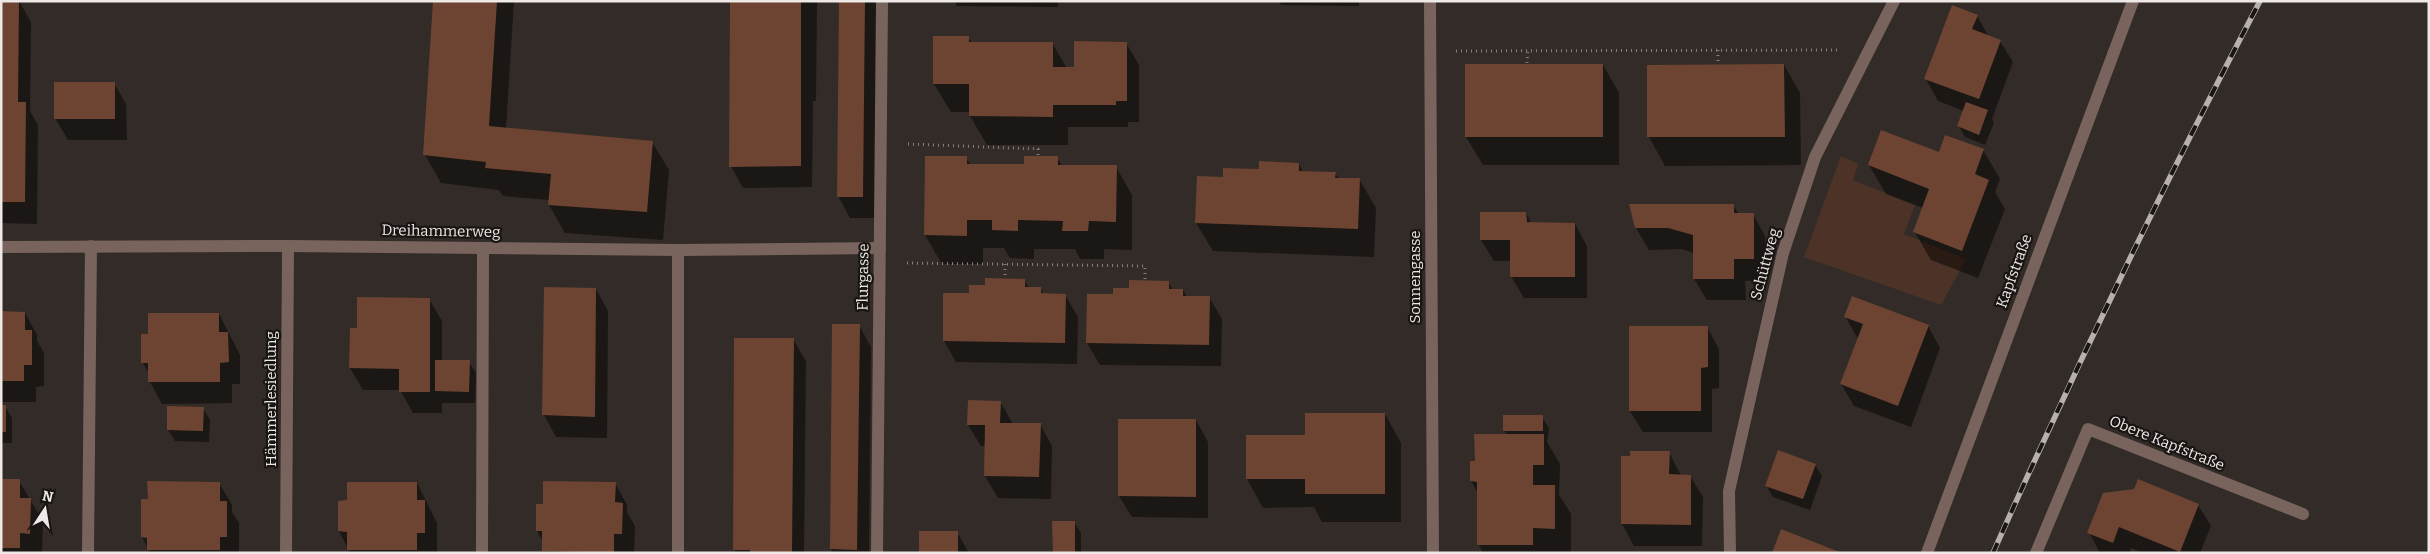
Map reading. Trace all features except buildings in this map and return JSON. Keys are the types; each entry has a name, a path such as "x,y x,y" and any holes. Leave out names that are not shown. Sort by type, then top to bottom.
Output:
{"street":[{"name":"Flurgasse","path":"877,553 882,1"},
{"name":"Sonnengasse","path":"1430,1 1433,553"},
{"name":"Schüttweg","path":"1730,553 1729,491 1783,252 1816,157 1894,1"},
{"name":"Kapfstraße","path":"1927,553 2133,1"},
{"path":"88,553 91,246"},
{"name":"Dreihammerweg","path":"1,247 288,246 678,250 880,248"},
{"name":"Hämmerlesiedlung","path":"286,553 288,246"},
{"path":"482,248 482,553"},
{"path":"678,250 678,553"},
{"name":"Obere Kapfstraße","path":"2036,553 2088,429 2303,514"}],"path":[{"path":"1430,51 1870,49"},
{"path":"1718,50 1718,64"},
{"path":"1527,64 1528,51"},
{"path":"881,144 1038,149 1038,156"},
{"path":"880,262 1145,266 1145,280"},
{"path":"1005,264 1005,278"}],"shaded area":[{"path":"1841,156 1858,164 1853,180 1915,205 1904,234 1966,259 1941,305 1804,257"}],"railway":[{"path":"1993,553 2056,413 2122,275 2260,1"}]}
